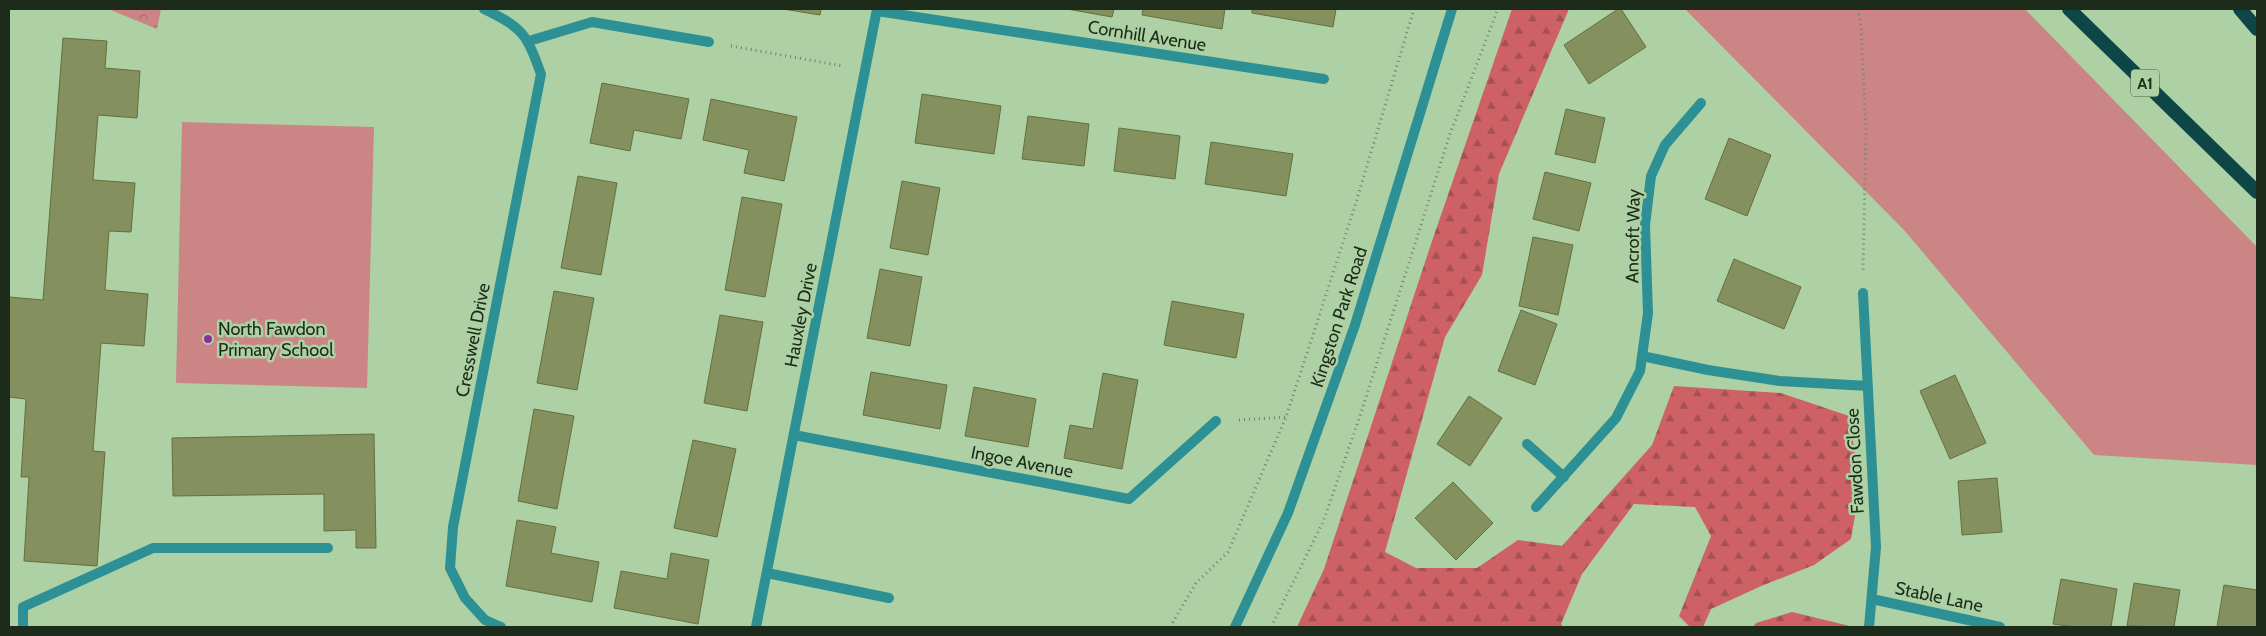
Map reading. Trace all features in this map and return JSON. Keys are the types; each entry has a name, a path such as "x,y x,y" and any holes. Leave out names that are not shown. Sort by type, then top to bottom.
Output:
{"highway":[{"name":"A1","path":"2069,9 2257,192"},
{"path":"2240,9 2257,29"}],"street":[{"name":"Cresswell Drive","path":"484,9 511,22 529,41 540,74 453,527 450,568 466,598 485,620 501,627"},
{"name":"Kingston Park Road","path":"1235,627 1288,513 1355,325 1452,9"},
{"name":"Hauxley Drive","path":"756,627 877,10"},
{"name":"Cornhill Avenue","path":"877,10 1324,79"},
{"path":"529,41 592,22 709,42"},
{"name":"Ancroft Way","path":"1536,507 1616,418 1640,371 1648,312 1646,224 1651,176 1665,144 1701,103"},
{"name":"Fawdon Close","path":"1863,293 1876,547 1869,627"},
{"path":"1642,356 1708,370 1780,381 1868,386"},
{"name":"Ingoe Avenue","path":"794,435 1129,499 1216,421"},
{"path":"1527,444 1564,476"},
{"path":"23,627 23,607 154,548 328,548"},
{"path":"767,572 889,598"},
{"name":"Stable Lane","path":"1872,599 2000,627"}],"path":[{"path":"1170,627 1196,583 1228,552 1286,417 1354,209 1414,9"},
{"path":"1271,627 1323,522 1361,413 1450,134 1498,9"},
{"path":"1858,9 1861,27 1866,132 1863,293"},
{"path":"709,42 866,70"},
{"path":"1216,421 1286,417"}],"green space":[{"path":"108,9 161,9 157,29"},
{"path":"1512,9 1569,9 1499,174 1482,275 1445,337 1385,552 1416,568 1477,568 1518,540 1562,546 1652,445 1674,386 1781,393 1849,416 1860,486 1851,539 1814,565 1711,609 1703,627 1690,627 1679,616 1711,536 1695,507 1634,504 1582,574 1561,624 1563,627 1297,627 1324,569 1430,247"},
{"path":"1685,9 2025,9 2257,247 2257,465 2094,455 1904,230"},
{"path":"182,122 374,127 367,388 176,383"},
{"path":"1792,612 1854,627 1753,627 1756,623"}],"building":[{"path":"783,9 821,9 820,15"},
{"path":"1067,9 1114,9 1112,17"},
{"path":"1143,9 1225,9 1222,29 1142,15"},
{"path":"1252,9 1336,9 1333,27 1252,13"},
{"path":"1618,9 1621,9 1646,47 1589,84 1564,45"},
{"path":"63,38 107,41 105,68 140,71 137,118 98,115 93,180 135,183 131,232 109,231 105,290 148,294 144,346 101,343 93,451 105,452 97,566 24,561 29,477 21,477 26,399 9,397 9,297 43,300"},
{"path":"602,83 689,99 681,139 634,130 630,151 590,143"},
{"path":"922,94 1001,106 994,154 915,143"},
{"path":"711,99 797,117 784,181 744,173 749,150 703,140"},
{"path":"1566,109 1605,118 1595,163 1555,154"},
{"path":"1028,116 1089,124 1084,166 1022,159"},
{"path":"1119,128 1180,136 1175,179 1114,171"},
{"path":"1729,138 1771,155 1747,216 1705,199"},
{"path":"1211,142 1293,154 1286,196 1205,184"},
{"path":"1545,172 1591,183 1579,231 1533,219"},
{"path":"578,176 617,183 601,275 561,268"},
{"path":"902,181 940,188 928,255 890,248"},
{"path":"742,197 782,204 765,297 725,290"},
{"path":"1533,237 1573,245 1558,315 1519,306"},
{"path":"1734,259 1801,287 1784,329 1717,301"},
{"path":"880,269 922,277 910,346 867,338"},
{"path":"554,291 594,298 577,390 537,383"},
{"path":"1172,301 1244,314 1236,358 1164,345"},
{"path":"1521,310 1557,324 1535,385 1498,371"},
{"path":"720,315 763,322 747,411 704,403"},
{"path":"871,372 947,385 940,429 863,415"},
{"path":"1103,373 1138,380 1122,469 1064,458 1070,425 1093,429"},
{"path":"1955,375 1986,443 1950,459 1920,391"},
{"path":"974,387 1036,399 1028,447 965,436"},
{"path":"1469,396 1502,418 1470,466 1437,444"},
{"path":"534,409 574,416 557,509 518,501"},
{"path":"374,434 376,548 356,548 356,530 324,531 324,494 173,496 172,438"},
{"path":"693,440 736,449 717,537 674,528"},
{"path":"1997,478 2002,532 1962,535 1958,481"},
{"path":"1453,482 1493,523 1456,560 1415,518"},
{"path":"517,520 556,527 551,553 599,562 592,602 506,586"},
{"path":"671,553 709,560 698,624 614,608 621,571 667,579"},
{"path":"2061,579 2117,589 2111,627 2075,627 2053,624"},
{"path":"2134,583 2180,590 2174,627 2127,626"},
{"path":"2224,585 2257,590 2257,627 2217,627"}],"place":[{"name":"North Fawdon Primary School","path":"208,339"}]}
